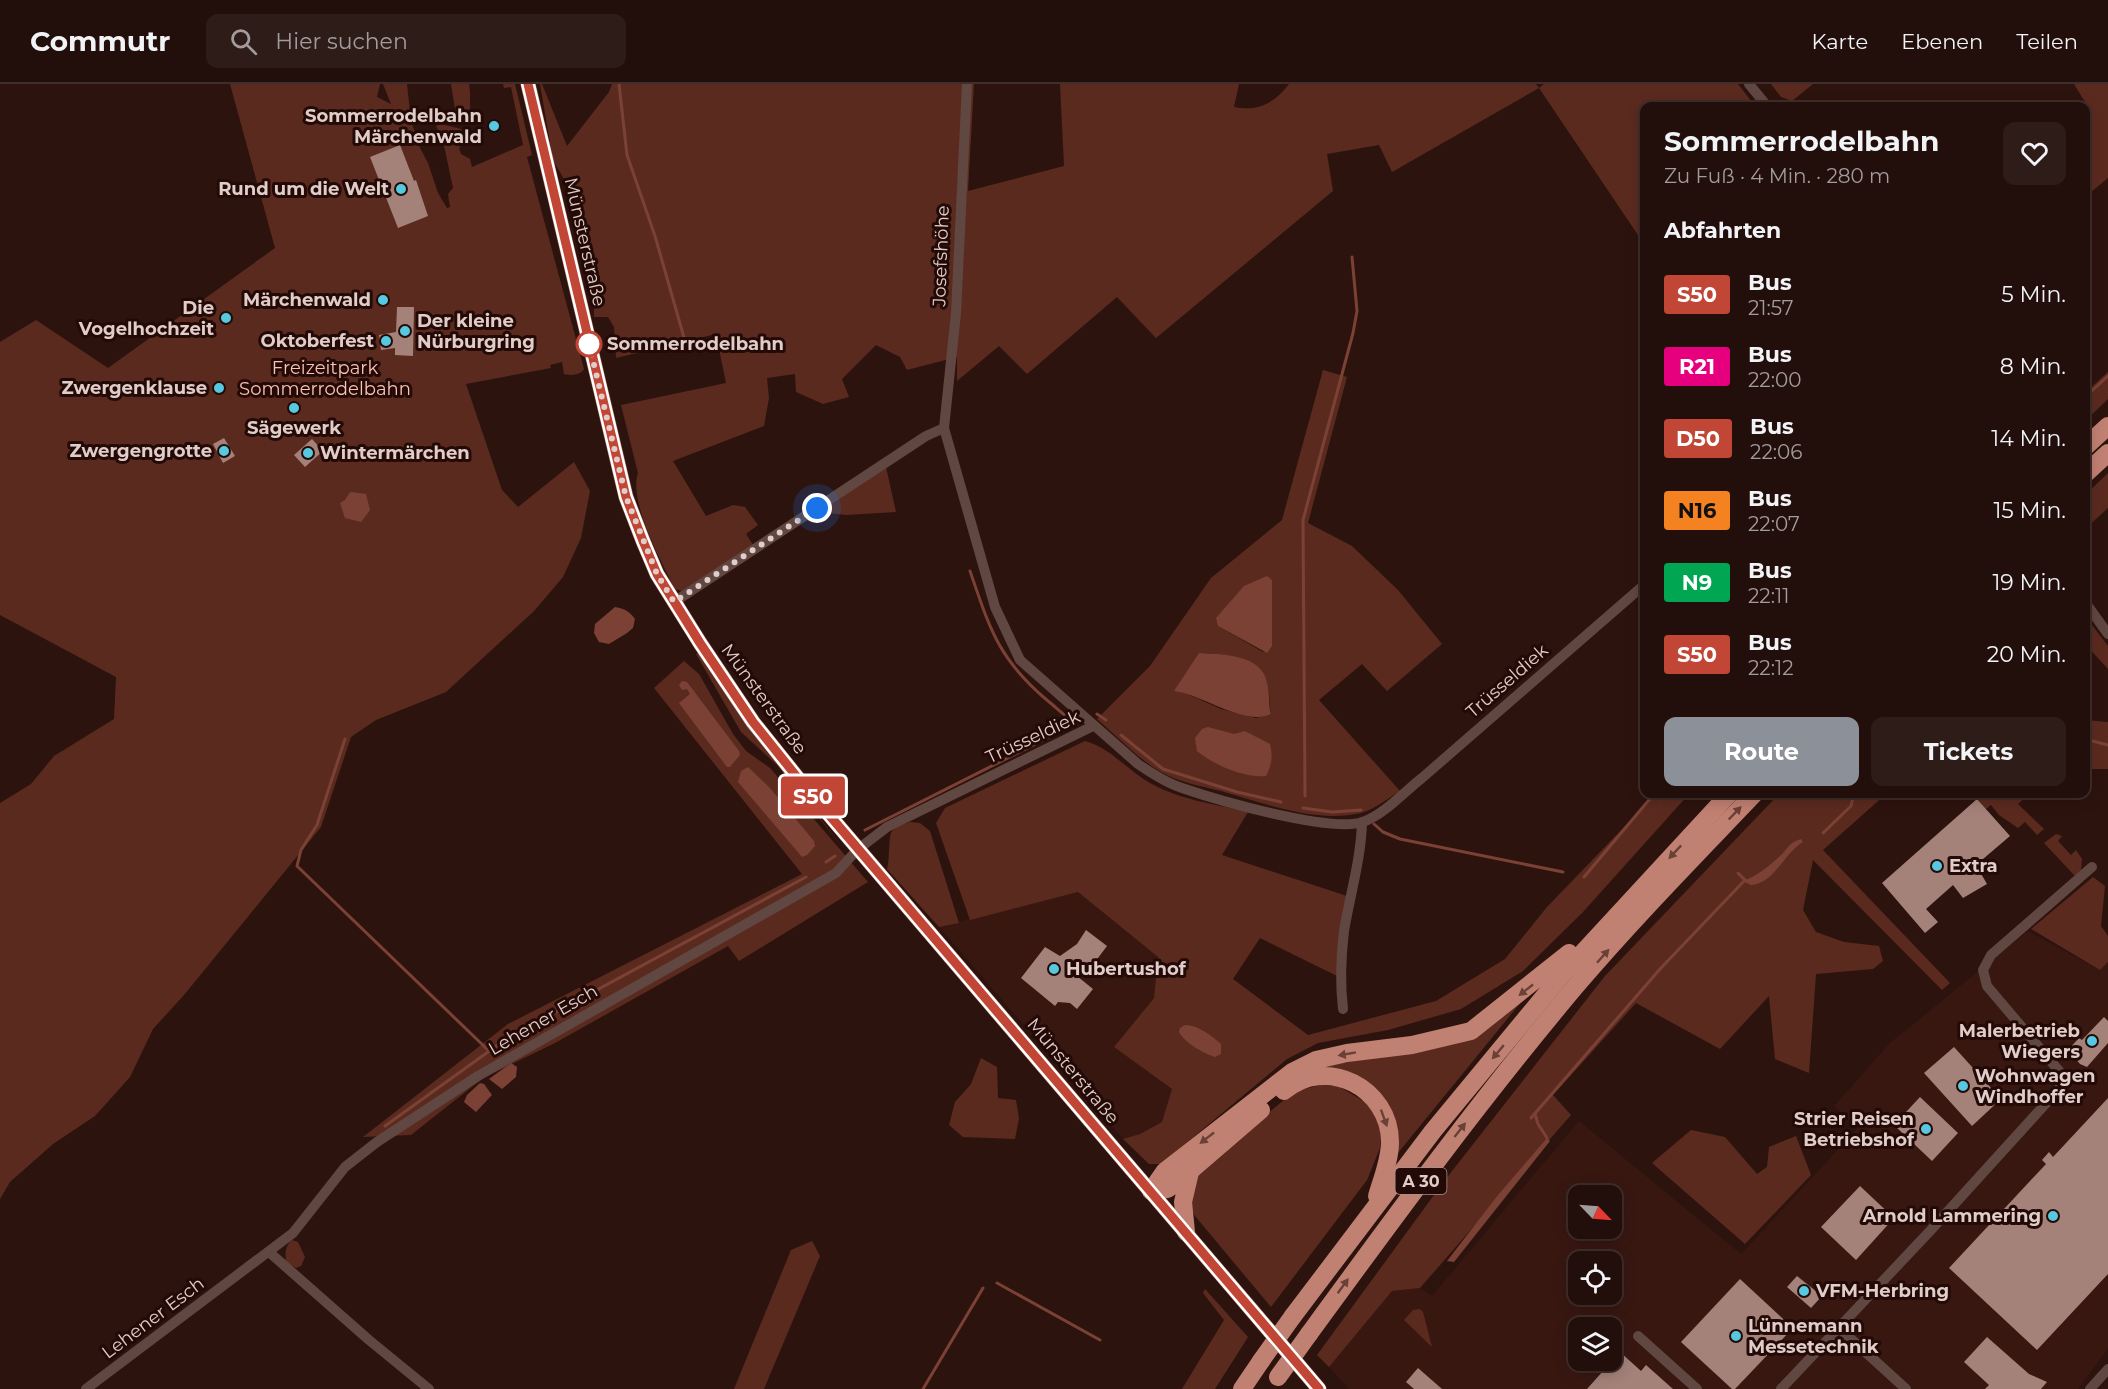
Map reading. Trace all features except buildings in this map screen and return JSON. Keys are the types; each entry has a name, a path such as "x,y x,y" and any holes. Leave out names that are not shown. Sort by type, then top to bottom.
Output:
{"highway":[{"path":"2090,442 2108,426"},
{"path":"2090,469 2108,453"},
{"name":"A 30","path":"1242,1389 1373,1208 1486,1066 1561,976 1725,798"},
{"name":"A 30","path":"1274,1383 1449,1144 1576,987 1662,891 1750,798"},
{"path":"1151,1191 1166,1171 1292,1072 1316,1060 1347,1053 1412,1045 1471,1031 1605,928"},
{"path":"1151,1191 1167,1189 1190,1172 1292,1084 1317,1076 1332,1075 1348,1079 1367,1090 1379,1104 1387,1120 1390,1142 1373,1208"},
{"path":"1186,1232 1183,1202 1190,1172"}],"main road":[{"name":"Münsterstraße","path":"528,84 626,497 657,574 753,722 857,850 1319,1389"}],"street":[{"name":"Josefshöhe","path":"967,84 956,313 944,428 972,520 995,608 1020,660 1093,726"},
{"path":"1749,84 1764,102"},
{"path":"674,602 926,436 944,428"},
{"name":"Trüsseldiek","path":"857,850 887,827 924,807 1093,726 1154,776 1180,788 1332,824 1362,822 1387,807 1422,778 1640,588"},
{"path":"2090,609 2108,634"},
{"path":"1342,1009 1344,933 1361,840 1362,822"},
{"name":"Lehener Esch","path":"86,1389 293,1233 345,1167 377,1142 478,1076 836,873 857,850"},
{"path":"1780,1389 2059,1089 2060,1072 1987,986 1983,970 1991,955 2092,867"},
{"path":"270,1252 369,1340 429,1389"},
{"path":"1839,1328 1906,1389"},
{"path":"1638,1336 1697,1389"},
{"path":"2090,1389 2108,1369"}],"shaded area":[{"path":"350,492 366,494 370,510 361,522 345,518 340,503"},
{"path":"1267,576 1272,580 1272,646 1267,653 1218,626 1216,618 1244,586"},
{"path":"615,607 633,616 635,619 633,628 609,644 599,642 594,633 595,624"},
{"path":"1199,653 1239,657 1257,666 1267,682 1271,714 1261,717 1236,713 1174,691"},
{"path":"682,681 687,682 739,751 740,755 730,767 727,767 679,703 690,694 687,689 682,690 679,685"},
{"path":"1208,727 1234,734 1245,731 1270,744 1270,768 1266,776 1248,775 1230,769 1197,751 1195,738 1202,729"},
{"path":"748,767 770,788 814,841 815,846 807,855 802,857 738,782 741,771"},
{"path":"1801,839 1803,842 1767,879 1751,885 1743,881 1764,869 1790,844"},
{"path":"1078,892 1158,957 1154,998 1114,1047 1172,1089 1162,1122 1140,1134 1123,1139 939,927"},
{"path":"2028,931 2100,970 2108,962 2108,1349 2078,1389 1349,1389 1329,1367 1392,1291 1420,1288 1432,1296 1579,1121 1741,1254 1858,1128 1834,1106 1890,1043"},
{"path":"1185,1025 1200,1029 1221,1044 1221,1054 1215,1057 1190,1044 1179,1032 1180,1028"},
{"path":"511,1063 517,1067 516,1077 502,1089 489,1079"},
{"path":"480,1083 484,1084 492,1095 476,1112 464,1102 467,1095"},
{"path":"1547,1138 1550,1141 1454,1262 1447,1261 1498,1195"}],"green space":[{"name":"Freizeitpark Sommerrodelbahn","path":"230,84 380,84 377,97 391,104 383,84 407,84 411,121 438,193 447,208 450,207 448,194 453,188 442,136 436,126 441,124 461,129 464,139 459,148 461,154 470,159 472,167 523,145 511,87 504,88 503,84 515,84 532,155 527,157 584,369 580,373 564,374 562,362 550,365 551,368 466,384 502,490 518,507 574,462 590,491 581,538 563,577 534,611 446,692 376,720 351,737 321,827 184,995 153,1029 130,1077 95,1116 53,1144 10,1182 0,1199 0,803 31,784 54,756 114,719 116,677 0,615 0,342 36,320 108,368 275,248"},
{"path":"451,84 469,84 471,114 460,125 434,120 452,117 455,109"},
{"path":"540,84 542,84 567,146 609,92 612,84 974,84 968,191 1064,166 1060,84 1239,84 1234,107 1242,108 1258,107 1272,101 1289,84 1536,84 1539,88 1392,172 1379,145 1327,154 1333,191 1156,338 1117,297 1027,374 999,346 957,381 957,357 907,370 900,357 876,345 842,379 849,397 823,404 796,392 795,374 767,378 769,398 764,426 673,461 706,516 733,505 745,507 758,525 746,534 753,545 682,591 675,589 642,515 636,485 638,473 621,405 726,383 716,334 616,358 614,327 608,317 594,317 594,294 573,195 553,160"},
{"path":"1544,84 1738,84 1752,102 1640,102 1640,238 1539,88"},
{"path":"1771,84 1813,84 1792,101 1781,97"},
{"path":"2074,84 2108,84 2108,178 2090,193 2091,112 2090,102 2085,102"},
{"path":"1323,370 1347,377 1308,523 1352,546 1398,590 1442,644 1387,691 1362,664 1319,700 1400,791 1362,813 1339,816 1288,810 1175,778 1161,772 1144,760 1097,719 1150,666 1211,578 1282,520","holes":["1272,581 1272,646 1263,652 1218,626","1199,653 1229,655 1256,666 1263,673 1267,682 1271,714 1256,718 1221,709 1183,692"]},
{"path":"2108,372 2108,399 2090,416 2090,388"},
{"path":"886,467 896,512 846,515 820,512"},
{"path":"2108,473 2108,508 2090,524 2090,490"},
{"path":"2090,623 2108,646 2108,669 2090,649"},
{"path":"699,653 746,721 843,848 777,765 741,732 696,654"},
{"path":"684,661 699,674 733,734 746,751 770,768 868,882 739,961 728,946 555,1043 483,1078 411,1135 363,1137 508,1024 802,874 654,688"},
{"path":"2090,720 2108,722 2108,769 2090,769"},
{"path":"1085,741 1111,754 1142,778 1161,789 1198,801 1248,812 1222,855 1347,896 1337,976 1260,938 1233,979 1308,1035 1436,1001 1505,959 1547,907 1652,798 1685,798 1583,912 1523,971 1461,1009 1388,1030 1318,1043 1287,1059 1161,1164 1149,1164 1123,1139 1140,1134 1162,1122 1172,1089 1114,1047 1154,998 1158,957 1078,892 970,920 936,823 945,808"},
{"path":"1775,798 1882,798 1823,850 1950,983 1942,990 1813,860 1803,910 1816,932 1844,942 1879,946 1883,961 1873,969 1816,974 1809,1073 1775,1059 1769,996 1720,1049 1636,1003 1553,1095 1571,1115 1420,1288 1392,1291 1329,1367 1317,1355 1445,1180 1605,976"},
{"path":"2025,798 2018,804 2044,829 2037,835 2025,822 2018,828 1999,815 1991,805 1986,809 1977,799"},
{"path":"910,822 920,823 930,831 959,923 939,927 887,869 892,831"},
{"path":"2056,834 2062,836 2058,841 2071,855 2076,850 2082,859 2081,870 2075,876 2044,843"},
{"path":"2093,877 2105,886 2101,926 2108,936 2108,962 2100,970 2031,929"},
{"path":"1526,996 1393,1159 1391,1111 1308,1069 1412,1051"},
{"path":"981,1058 997,1067 998,1098 1016,1100 1019,1118 1015,1139 963,1137 949,1125 955,1102 971,1084"},
{"path":"1322,1085 1338,1086 1367,1103 1381,1131 1380,1148 1367,1180 1271,1307 1195,1216 1190,1206 1199,1170 1295,1091"},
{"path":"1691,1130 1725,1137 1757,1174 1767,1167 1769,1147 1796,1136 1811,1175 1745,1244 1652,1163"},
{"path":"292,1240 298,1242 305,1257 301,1266 296,1268 286,1262 286,1250"},
{"path":"812,1241 820,1256 764,1389 734,1389 791,1250"},
{"path":"1205,1289 1248,1337 1215,1389 1182,1389 1224,1320 1203,1293"},
{"path":"1420,1309 1423,1312 1432,1347 1404,1320 1413,1310"}],"waterway":[{"path":"619,84 627,155 655,236 685,341"},
{"path":"1305,796 1303,520 1353,333 1357,311 1352,257"},
{"path":"2090,392 2108,376"},
{"path":"970,571 990,627 1007,657 1031,686 1065,716 1077,723"},
{"path":"1097,714 1106,720"},
{"path":"865,830 1077,723"},
{"path":"1121,735 1163,769 1237,792 1281,802"},
{"path":"345,739 317,825 301,850 297,866 489,1051"},
{"path":"2090,740 2108,745"},
{"path":"1584,877 1651,798"},
{"path":"1823,833 1851,806 1853,798"},
{"path":"1303,808 1332,812 1361,810"},
{"path":"1374,824 1383,832 1400,839 1563,872"},
{"path":"826,862 835,856"},
{"path":"1738,873 1745,880"},
{"path":"385,1126 506,1039 806,877"},
{"path":"1531,1118 1660,969 1745,880"},
{"path":"1535,1114 1547,1138"},
{"path":"997,1283 1100,1340"},
{"path":"923,1389 983,1288"}],"bus line":[{"name":"S50","path":"528,84 575,291 626,497 657,574 753,722 801,782 1319,1389"}],"place":[{"name":"Sommerrodelbahn Märchenwald","path":"494,126"},
{"name":"Rund um die Welt","path":"401,189"},
{"name":"Märchenwald","path":"383,300"},
{"name":"Die Vogelhochzeit","path":"226,318"},
{"name":"Der kleine Nürburgring","path":"405,331"},
{"name":"Oktoberfest","path":"386,341"},
{"name":"Sommerrodelbahn","path":"589,344"},
{"name":"Zwergenklause","path":"219,388"},
{"name":"Sägewerk","path":"294,408"},
{"name":"Zwergengrotte","path":"224,451"},
{"name":"Wintermärchen","path":"308,453"},
{"name":"Extra","path":"1937,866"},
{"name":"Hubertushof","path":"1054,969"},
{"name":"Malerbetrieb Wiegers","path":"2092,1041"},
{"name":"Wohnwagen Windhoffer","path":"1963,1086"},
{"name":"Strier Reisen Betriebshof","path":"1926,1129"},
{"name":"Arnold Lammering","path":"2053,1216"},
{"name":"VFM-Herbring","path":"1804,1291"},
{"name":"Lünnemann Messetechnik","path":"1736,1336"}],"route":[{"path":"589,344 626,497 657,574 674,602 817,508"}]}
